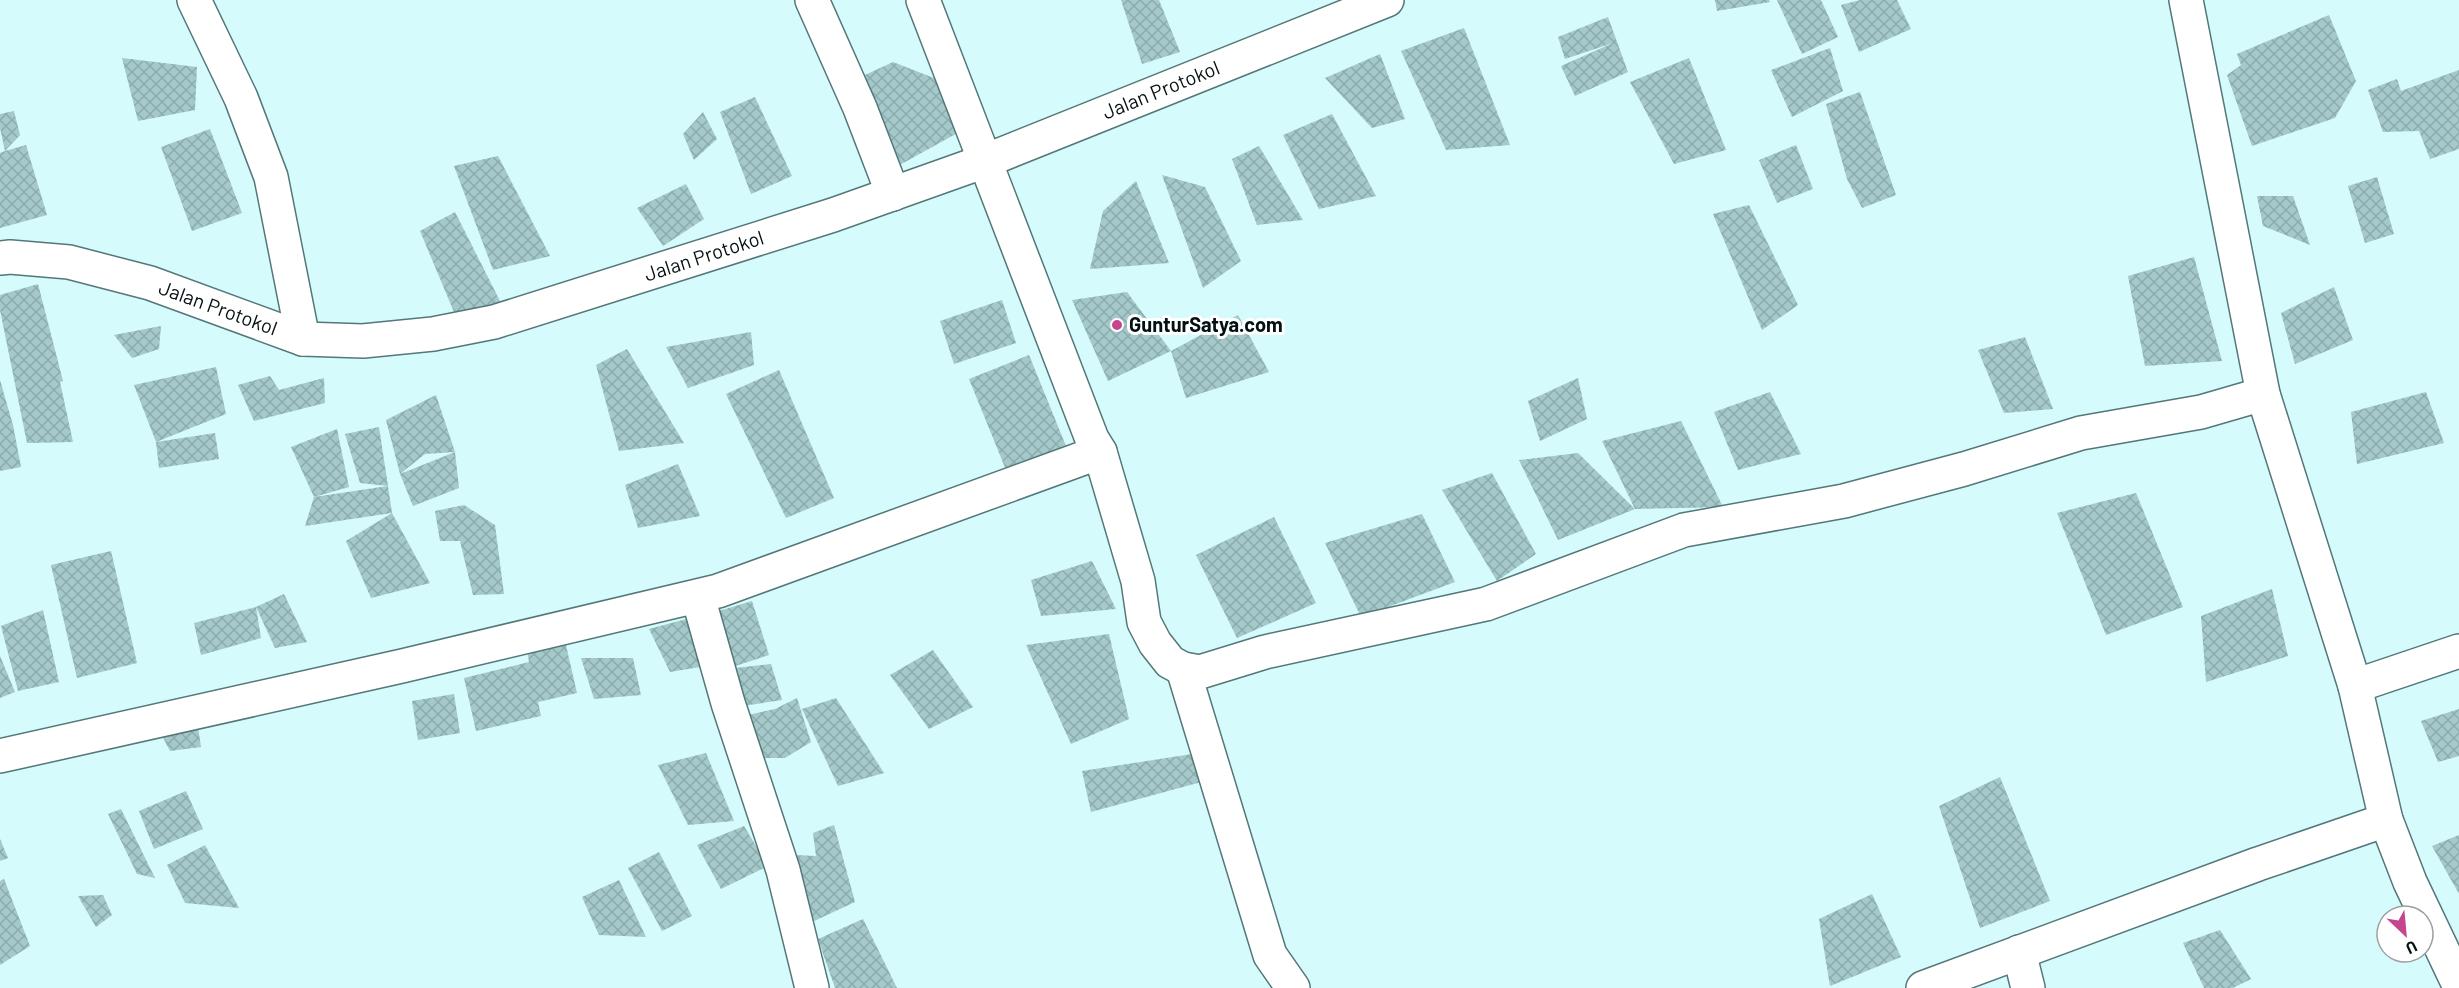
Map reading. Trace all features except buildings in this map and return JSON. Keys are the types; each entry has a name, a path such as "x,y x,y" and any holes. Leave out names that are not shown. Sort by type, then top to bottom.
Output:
{"street":[{"path":"194,0 241,98 271,177 303,339"},
{"path":"812,0 860,108 893,194"},
{"path":"923,0 1092,439 1100,452 1138,581 1144,622 1155,643 1170,662 1183,669 1200,672 1265,652 1476,606 1684,530 1844,501 1964,470 2081,433 2201,412 2264,394"},
{"name":"Jalan Protokol","path":"0,258 69,262 150,283 303,339 363,341 433,334 494,322 893,194 985,161 1387,0"},
{"path":"2186,0 2264,394 2355,686 2385,820 2410,882 2459,985"},
{"path":"0,756 698,597 1100,452"},
{"path":"698,597 728,703 783,870 812,988"},
{"path":"2355,686 2459,651"},
{"path":"1183,669 1270,955 1293,988"},
{"path":"1923,988 2385,820"},
{"path":"2019,952 2028,988"}],"place":[{"name":"GunturSatya.com","path":"1117,325"}]}
